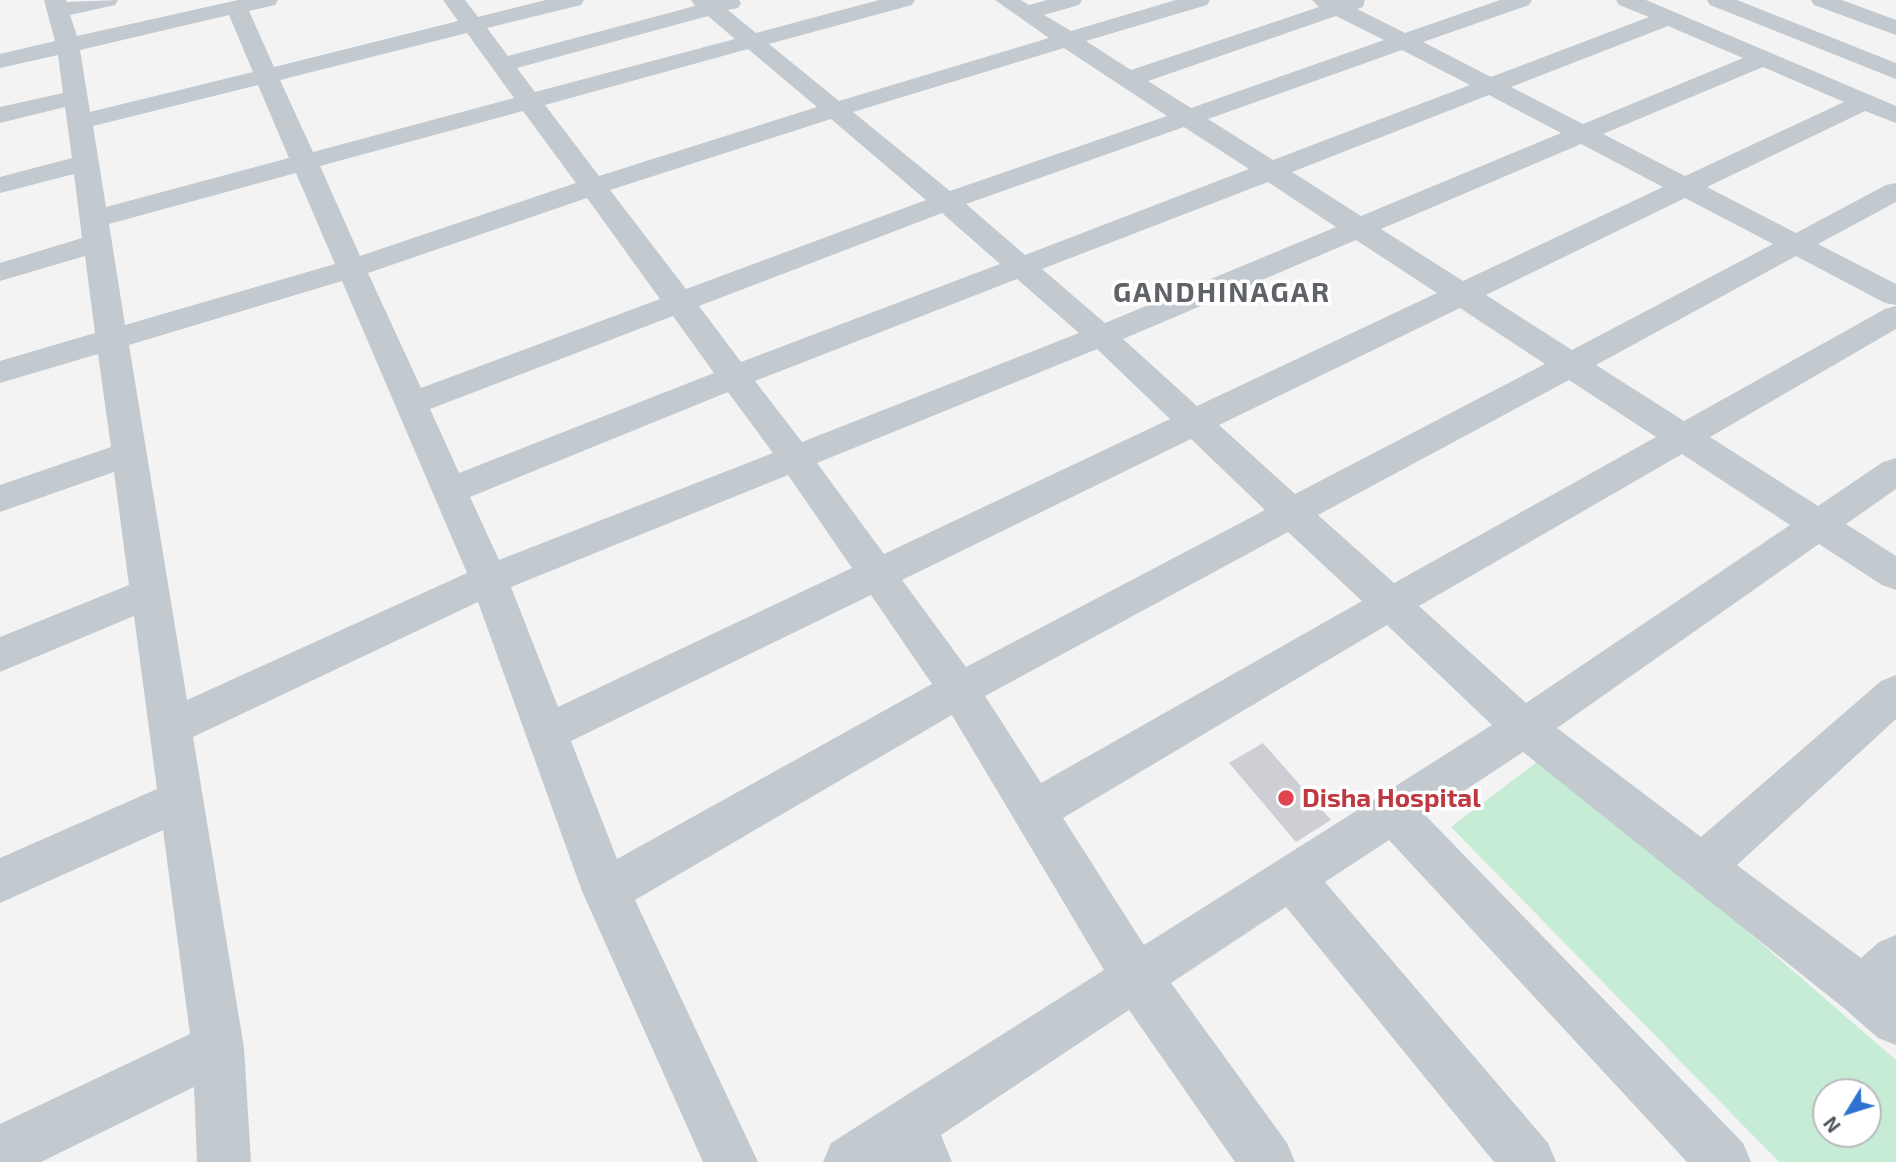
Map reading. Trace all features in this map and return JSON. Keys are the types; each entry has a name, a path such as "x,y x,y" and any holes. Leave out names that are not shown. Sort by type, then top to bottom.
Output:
{"street":[{"path":"0,61 60,19 107,0"},
{"path":"0,115 77,109 266,76 463,12 573,0"},
{"path":"0,272 96,231 303,161 904,0"},
{"path":"1016,7 1071,0"},
{"path":"0,372 350,269 594,186 834,110 1199,0"},
{"path":"411,404 946,202 1521,0"},
{"path":"1627,0 1896,115"},
{"path":"1718,0 1896,72"},
{"path":"1822,0 1896,28"},
{"path":"1129,79 1340,2 1404,42 1489,87 1896,296"},
{"path":"502,65 719,3 752,41 946,202 1101,336 1524,728 1702,866 1885,990"},
{"path":"60,19 252,4 266,76 489,580 606,891 730,1162"},
{"path":"1016,7 1896,575"},
{"path":"463,12 795,458 959,690 1136,977 1268,1162"},
{"path":"449,491 734,377 1668,18"},
{"path":"60,19 96,231 218,1048 224,1162"},
{"path":"170,728 489,580 1101,336 1357,226 1763,58"},
{"path":"546,733 1196,424 1460,293 1865,102"},
{"path":"0,185 85,163"},
{"path":"606,891 959,690 1896,191"},
{"path":"1034,811 1390,604 1896,316"},
{"path":"0,499 128,454"},
{"path":"850,1162 916,1144 1136,977 1524,728 1896,471"},
{"path":"0,655 149,593"},
{"path":"1702,866 1896,693"},
{"path":"0,881 181,800"},
{"path":"1392,812 1724,1162"},
{"path":"1291,877 1529,1162"},
{"path":"0,1153 218,1048"}],"green space":[{"path":"1545,756 1896,1060 1896,1162 1779,1162 1451,827"}],"building":[{"path":"1263,743 1331,820 1296,842 1229,763"}],"place":[{"name":"Disha Hospital","path":"1286,798"}],"district":[{"name":"GANDHINAGAR","path":"1222,293"}]}
